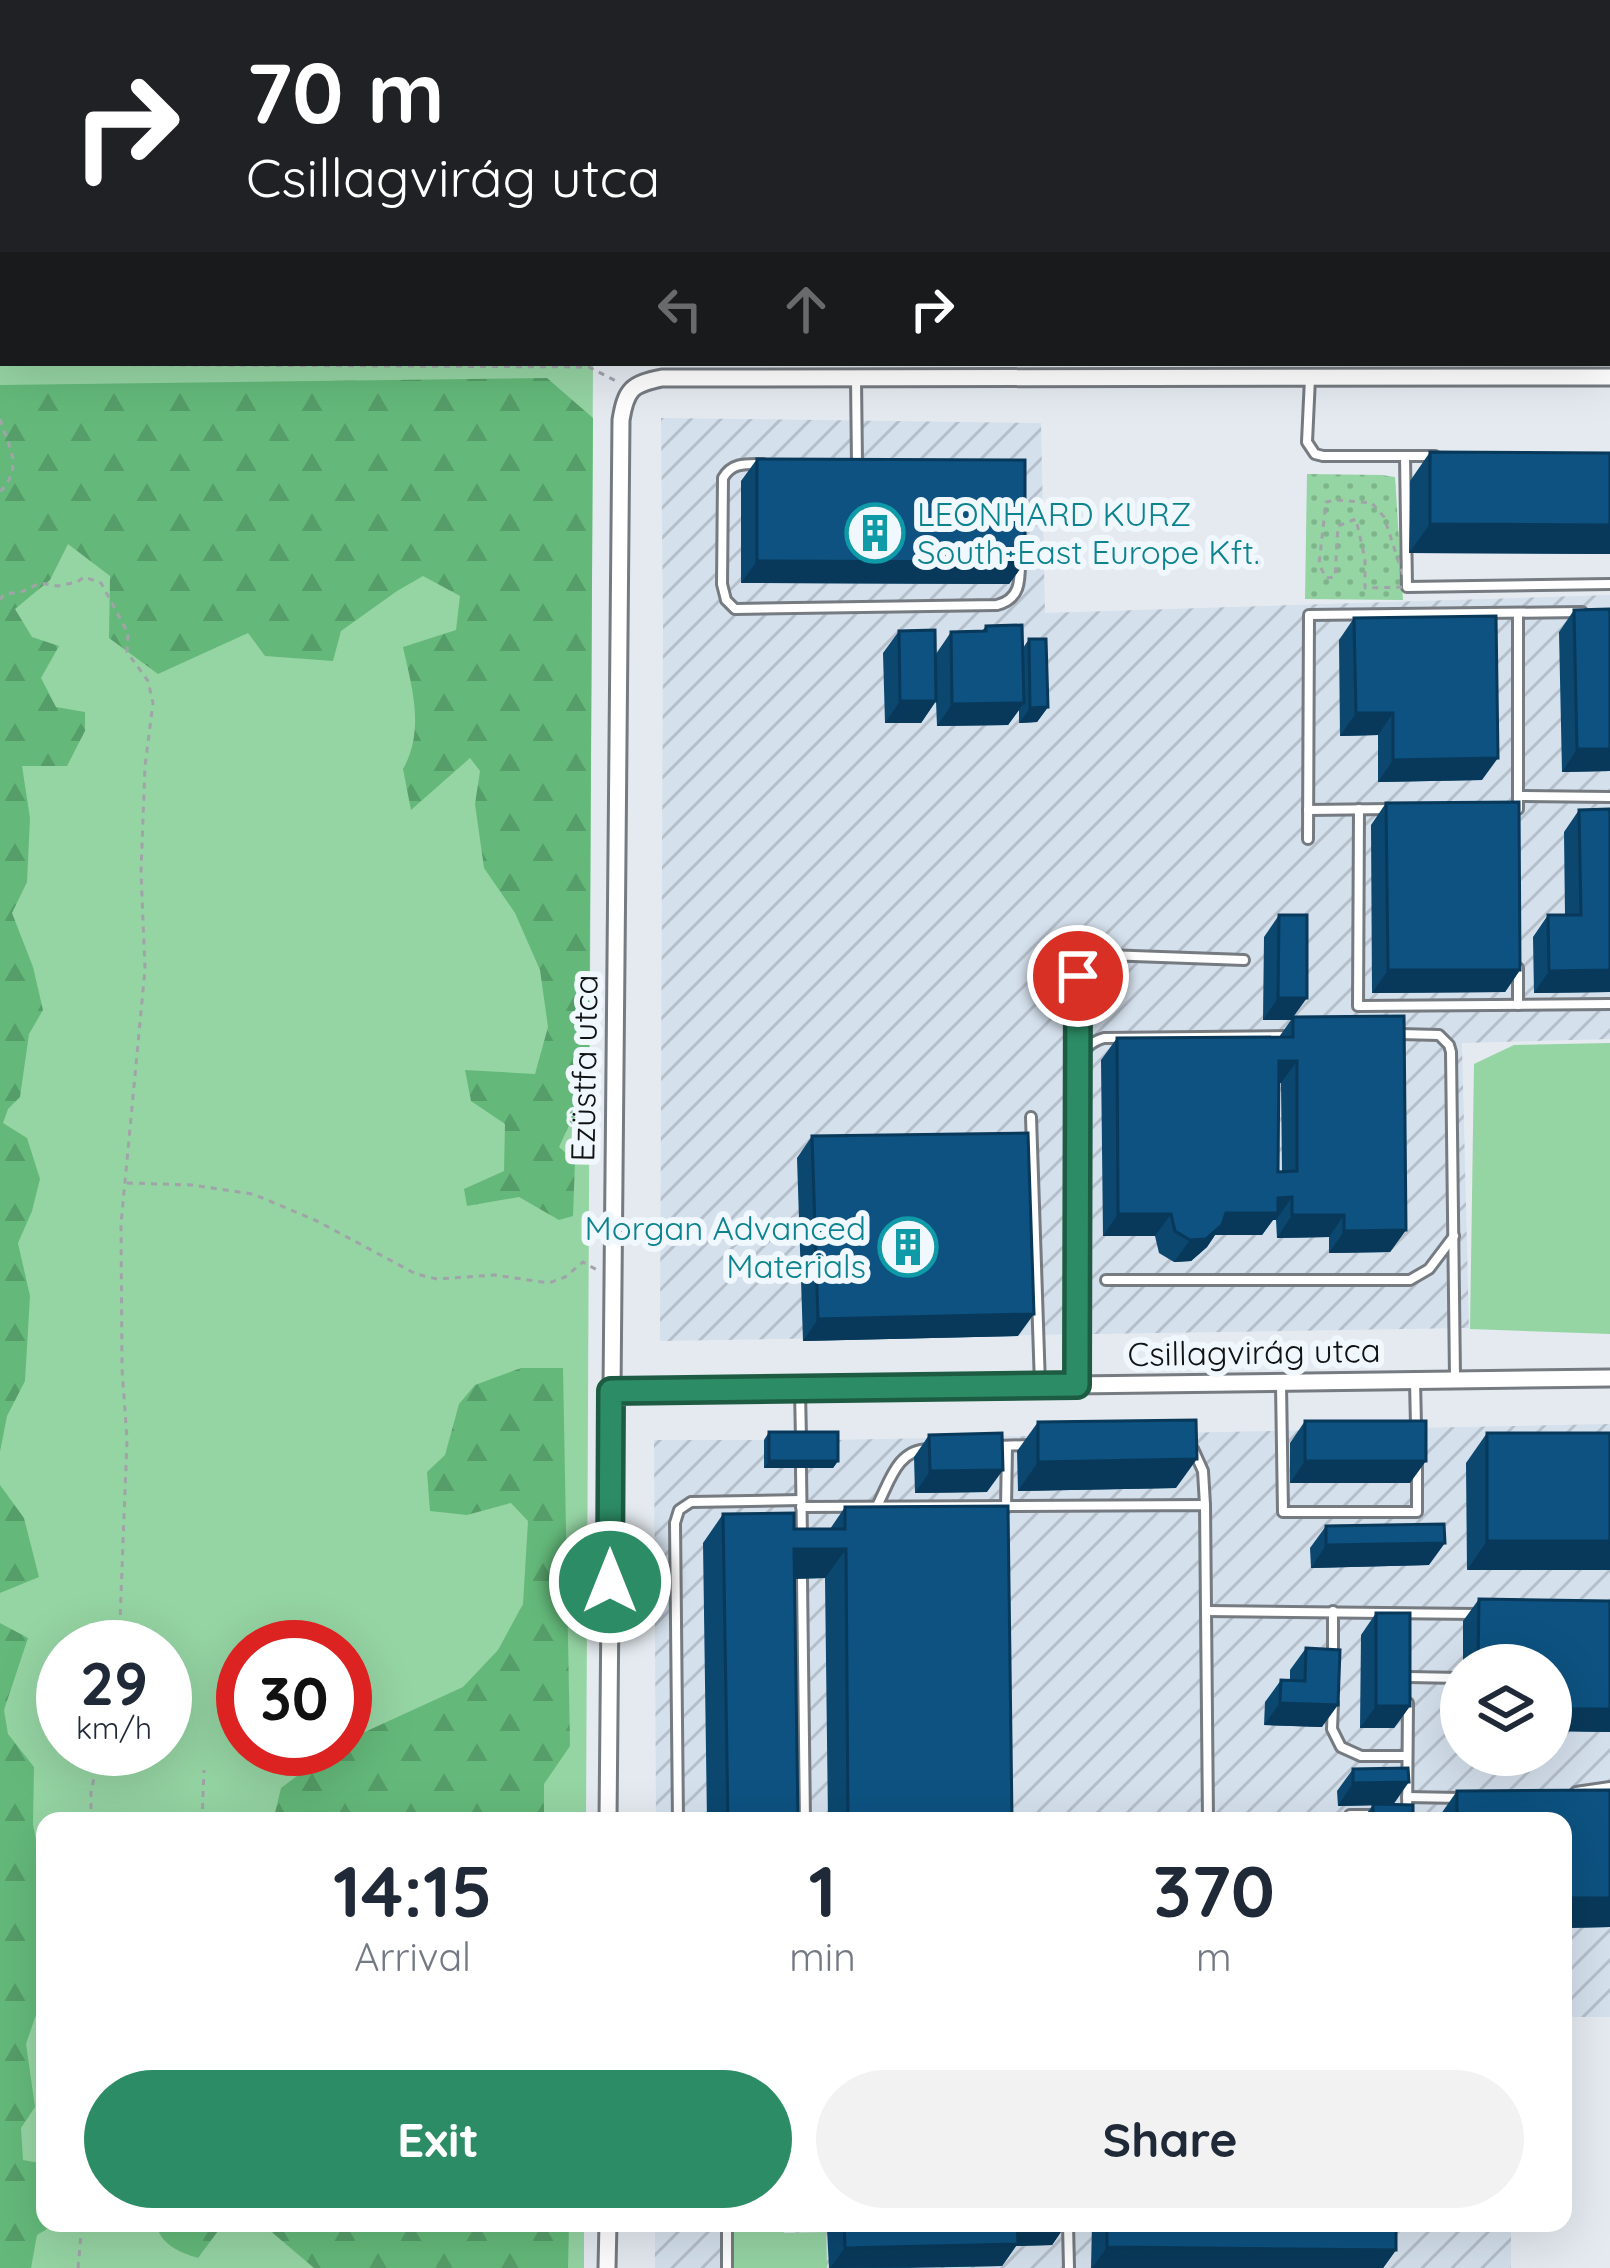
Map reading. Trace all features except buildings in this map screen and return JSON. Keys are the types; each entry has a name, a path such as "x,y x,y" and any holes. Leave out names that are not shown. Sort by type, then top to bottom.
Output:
{"street":[{"path":"630,389 662,377 1610,377"},
{"name":"Ezüstfa utca","path":"608,1812 621,420 630,389"},
{"name":"Csillagvirág utca","path":"611,1391 1610,1378"},
{"path":"608,2232 608,2268"}],"lane":[{"path":"856,378 856,464 878,464"},
{"path":"1310,378 1306,442 1316,454 1451,457"},
{"path":"1405,456 1407,587 1610,584"},
{"path":"768,464 739,465 723,478 722,584 726,600 735,608 997,604 1010,600 1018,588 1020,540"},
{"path":"1308,839 1309,615 1587,612"},
{"path":"1518,613 1518,830"},
{"path":"1518,796 1610,797"},
{"path":"1359,809 1358,1006 1610,1004"},
{"path":"1308,811 1404,809"},
{"path":"1077,1385 1078,976 1089,960 1106,955 1244,960"},
{"path":"1518,961 1518,1005"},
{"path":"1385,1034 1439,1035 1449,1045 1455,1380"},
{"path":"1078,1063 1089,1044 1104,1038 1292,1036"},
{"path":"1031,1117 1040,1385"},
{"path":"1106,1280 1410,1280 1429,1269 1454,1235"},
{"path":"1415,1380 1416,1427"},
{"path":"1281,1382 1283,1512 1417,1512 1416,1448"},
{"path":"800,1388 801,1439"},
{"path":"984,1447 1049,1445"},
{"path":"1186,1445 1201,1462 1205,1505 1208,1812"},
{"path":"1006,1528 1007,1446"},
{"path":"877,1506 904,1456 916,1449 938,1448"},
{"path":"801,1469 802,1557"},
{"path":"678,1812 675,1523 679,1510 691,1502 1205,1505"},
{"path":"802,1579 806,1812"},
{"path":"1207,1611 1476,1614"},
{"path":"1333,1611 1333,1658"},
{"path":"1409,1612 1409,1634"},
{"path":"1407,1812 1408,1677 1440,1678"},
{"path":"1333,1682 1332,1729 1341,1748 1361,1756 1407,1756"},
{"path":"1569,1793 1610,1786"},
{"path":"1407,1797 1468,1798"},
{"path":"727,2232 727,2268"},
{"path":"1068,2232 1069,2268"}],"path":[{"path":"393,366 589,367 630,389"},
{"path":"0,419 14,458 14,471 0,492"},
{"path":"1326,502 1372,502 1384,517 1407,587 1365,588 1357,519 1338,526 1335,577 1326,578 1319,564 1326,502"},
{"path":"0,600 4,594 40,583 58,586 84,577 101,583 128,633 127,652 152,691 142,872 145,969 121,1224 127,1439 120,1620"},
{"path":"125,1183 192,1185 253,1194 416,1274 437,1279 495,1275 549,1283 586,1262 612,1282"},
{"path":"202,1812 204,1770"},
{"path":"92,1812 95,1776"},
{"path":"78,2268 81,2232"}],"shaded area":[{"path":"661,418 1041,423 1045,613 1610,595 1610,1039 1462,1043 1469,1328 660,1341"},
{"path":"1610,1424 1610,2017 1572,2017 1572,1812 656,1812 654,1440"},
{"path":"655,2232 1511,2232 1511,2268 655,2268"}],"green space":[{"path":"0,366 593,366 586,1812 36,1812 36,2232 584,2232 584,2268 0,2268"},
{"path":"547,378 593,418 589,1082 559,1147 575,1161 573,1216 559,1220 519,1197 467,1206 464,1189 504,1171 505,1124 471,1101 465,1070 535,1074 548,1027 540,970 515,913 484,868 475,804 480,771 470,758 411,810 403,769 414,739 415,709 403,647 456,630 460,596 423,576 341,631 333,661 265,656 248,633 158,674 109,638 110,576 68,544 50,580 15,609 32,637 59,646 41,678 56,707 85,712 85,731 67,766 22,766 30,818 27,882 12,913 43,1010 29,1034 20,1097 3,1123 27,1138 40,1179 18,1243 30,1296 25,1381 7,1416 0,1452 0,385"},
{"path":"1307,474 1395,477 1403,600 1305,599"},
{"path":"1610,1043 1610,1334 1470,1329 1474,1064 1514,1045"},
{"path":"521,1368 563,1368 570,1746 544,1784 544,1812 275,1812 281,1788 297,1776 372,1776 372,1729 463,1687 498,1650 523,1604 528,1521 511,1503 467,1515 430,1511 427,1472 445,1455 459,1404 475,1385"},
{"path":"0,1485 24,1518 39,1577 0,1593"},
{"path":"0,1623 28,1638 4,1710 8,1734 34,1767 36,2015 26,2044 35,2107 21,2128 23,2160 36,2162 36,2232 42,2232 37,2235 31,2268 0,2268"},
{"path":"159,2232 217,2232 198,2258"},
{"path":"272,2232 569,2232 568,2268 314,2268"},
{"path":"732,2232 826,2232 827,2268 732,2268"}],"place":[{"name":"LEONHARD KURZ South-East Europe Kft.","path":"875,533"},
{"name":"Morgan Advanced Materials","path":"908,1247"}],"route":[{"path":"610,1582 611,1391 1077,1385 1078,976"}]}
